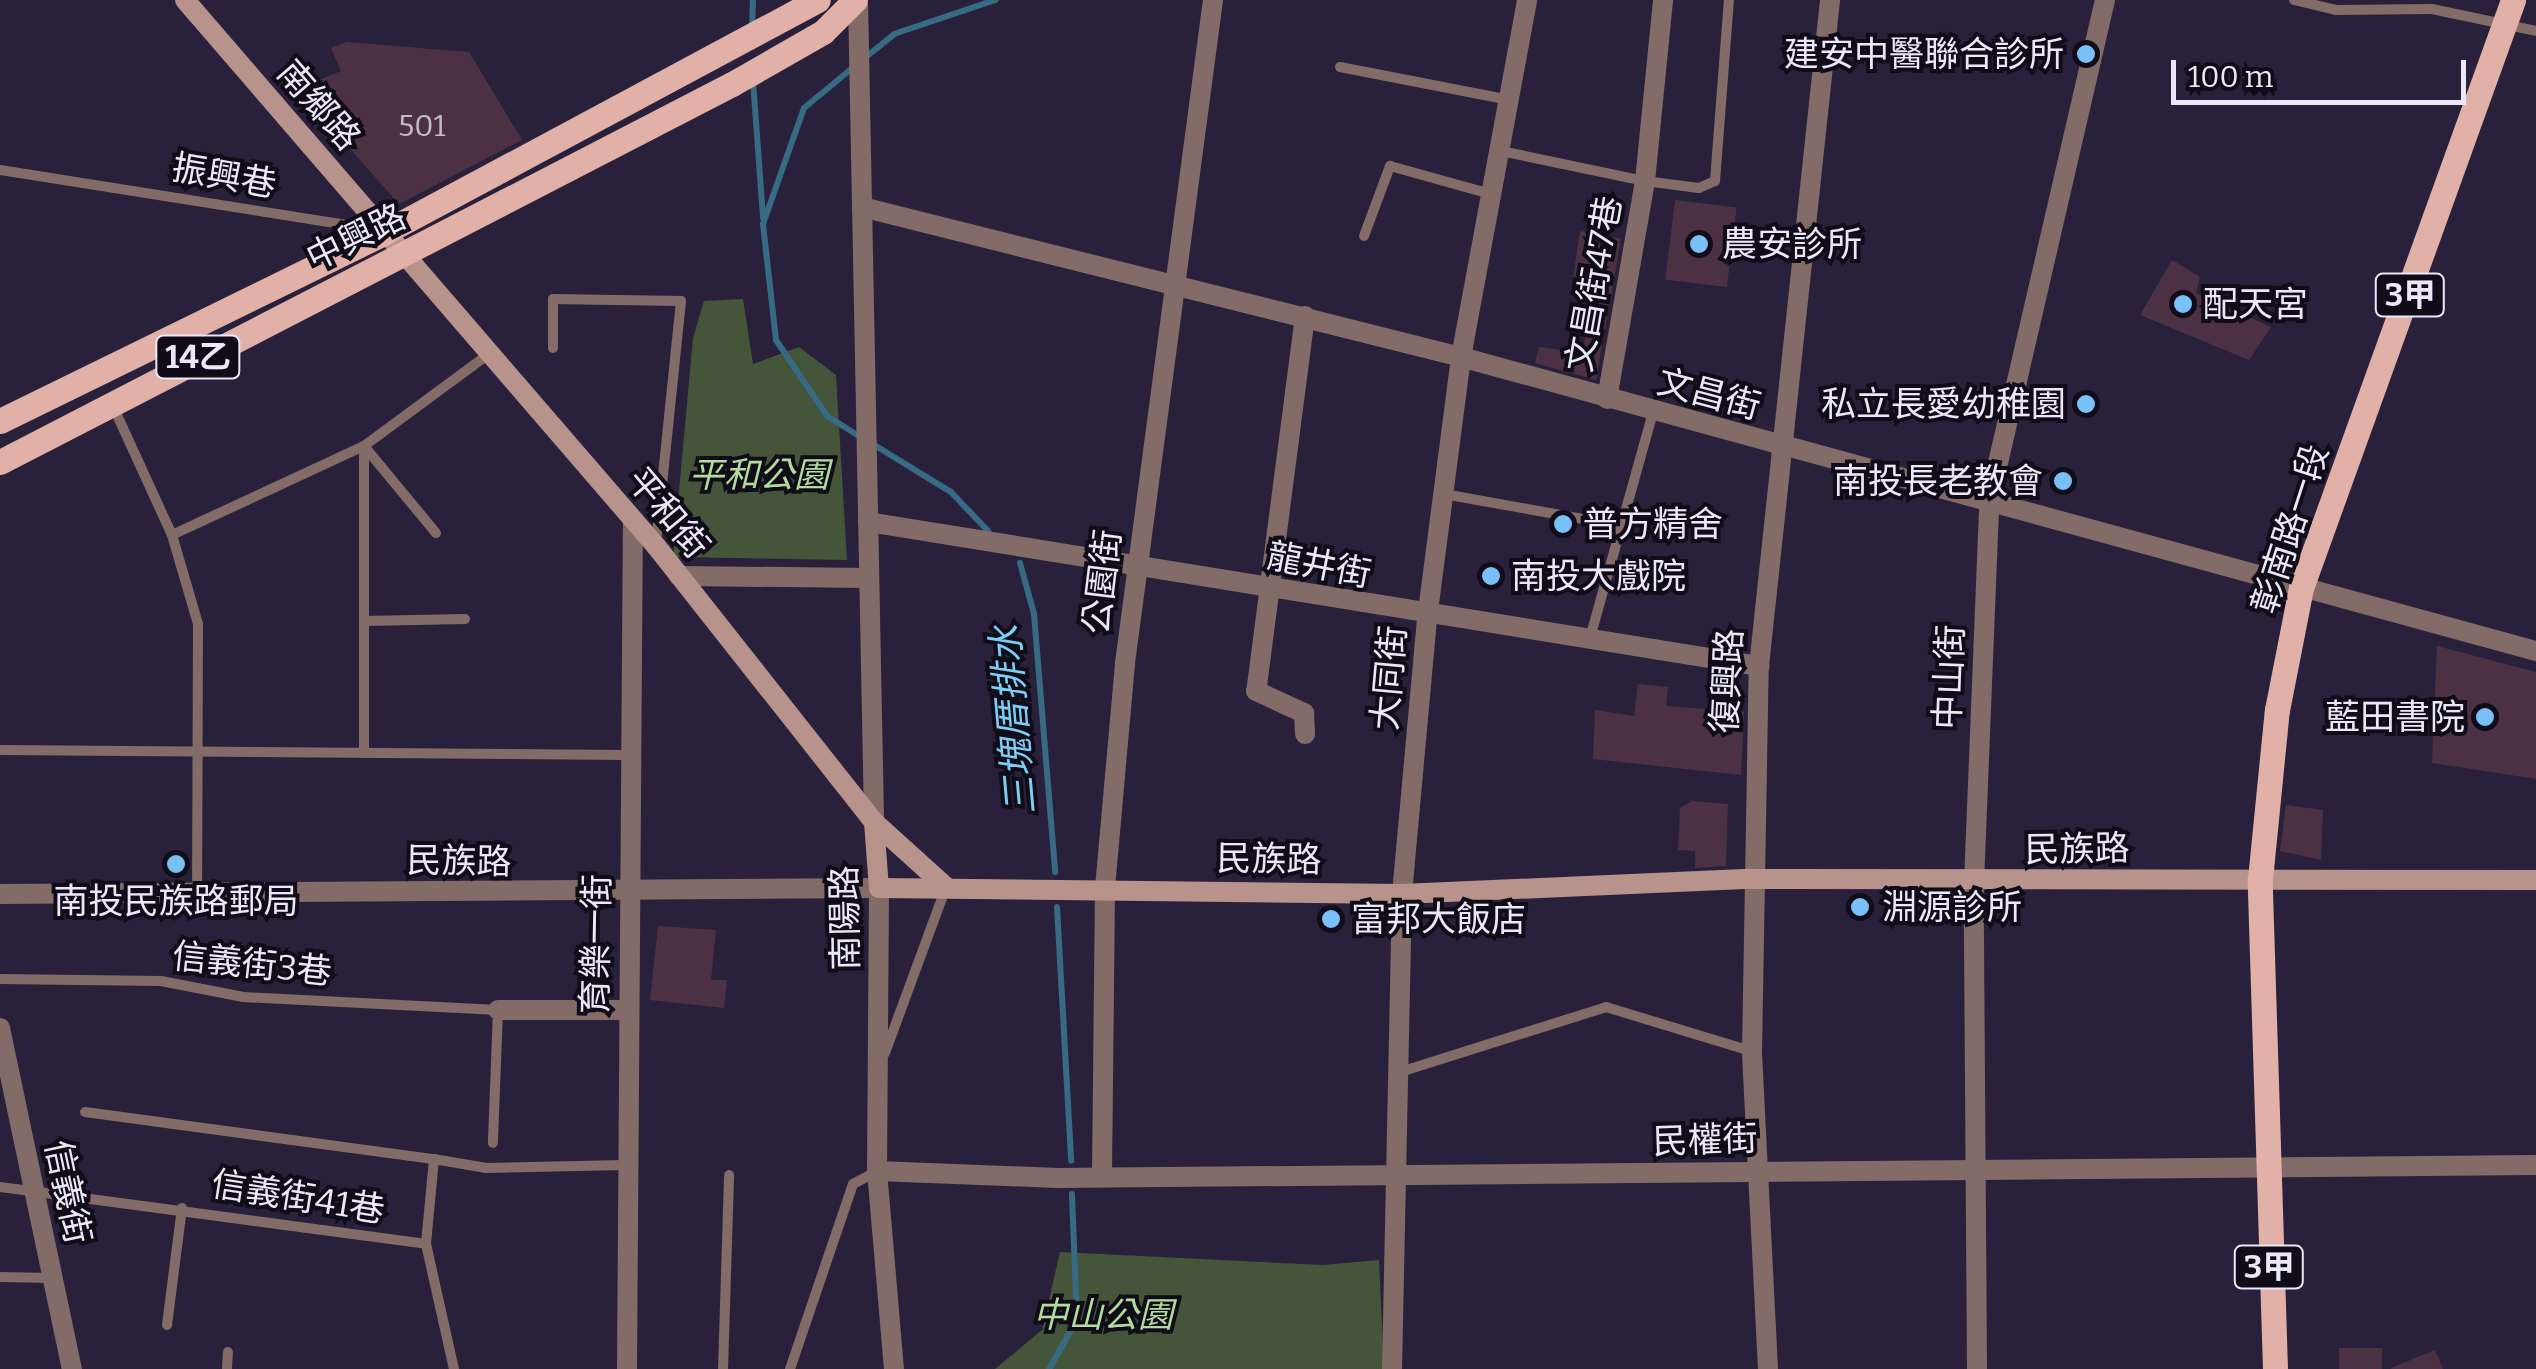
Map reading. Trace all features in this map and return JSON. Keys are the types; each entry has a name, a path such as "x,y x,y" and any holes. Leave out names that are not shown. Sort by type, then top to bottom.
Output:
{"main road":[{"name":"南鄉路","path":"185,0 385,232 398,256"},
{"name":"中興路","path":"0,421 385,232 818,0"},
{"name":"中興路","path":"0,462 753,72 822,32 857,0"},
{"name":"彰南路一段","path":"2264,1166 2260,879 2300,588 2510,11"},
{"name":"平和街","path":"398,256 656,546 874,822 946,887"},
{"name":"南陽路","path":"874,822 878,888"},
{"name":"民族路","path":"878,888 1402,894 1750,879 2536,880"},
{"name":"3甲","path":"2264,1166 2275,1369"}],"street":[{"path":"818,0 828,0"},
{"path":"857,0 862,207"},
{"name":"公園街","path":"1102,1176 1104,888 1137,565 1214,0"},
{"name":"大同街","path":"1392,1369 1402,894 1427,619 1461,357 1527,0"},
{"name":"文昌街47巷","path":"1608,399 1645,181 1663,0"},
{"name":"復興路","path":"1768,1369 1752,1052 1750,879 1758,666 1830,0"},
{"name":"中山街","path":"1976,1369 1974,882 1989,502 2105,0"},
{"name":"文昌街","path":"862,207 1175,282 1461,357 2536,651"},
{"name":"南陽路","path":"862,207 874,822"},
{"path":"1304,316 1256,691 1304,712 1306,734"},
{"name":"育樂一街","path":"627,1369 624,1165 630,895 625,755 632,520"},
{"name":"龍井街","path":"868,522 1137,565 1427,619 1758,666"},
{"path":"679,576 869,578"},
{"name":"南陽路","path":"878,888 877,1172 894,1369"},
{"name":"民族路","path":"0,894 197,891 630,895 878,888"},
{"path":"498,1010 628,1010"},
{"name":"信義街","path":"0,1028 6,1079 72,1369"},
{"name":"民權街","path":"877,1172 1394,1176 1976,1164 2536,1165"}],"lane":[{"path":"1501,151 1645,181 1699,188 1715,182 1729,0"},
{"path":"2294,0 2510,11 2536,31"},
{"path":"1340,67 1511,100"},
{"path":"1364,236 1390,166 1494,195"},
{"name":"振興巷","path":"0,170 385,232 439,235"},
{"path":"554,348 552,298 682,301 656,546"},
{"path":"172,535 364,446 486,356"},
{"path":"112,403 172,535 198,624 197,891"},
{"path":"1589,642 1653,412"},
{"path":"364,446 436,533"},
{"path":"364,446 364,752"},
{"path":"1443,494 1621,526"},
{"path":"364,622 465,619"},
{"path":"0,750 625,755"},
{"path":"877,1073 946,887"},
{"name":"信義街3巷","path":"0,979 160,981 244,997 498,1010"},
{"path":"1397,1073 1606,1007 1752,1052"},
{"path":"493,1143 498,1010"},
{"path":"85,1112 486,1168 624,1165"},
{"path":"426,1244 434,1158"},
{"path":"790,1369 853,1184 877,1172"},
{"path":"723,1369 728,1175"},
{"name":"信義街41巷","path":"0,1186 426,1244 454,1369"},
{"path":"167,1324 182,1208"},
{"path":"0,1276 54,1278"},
{"path":"227,1369 228,1352"}],"green space":[{"name":"平和公園","path":"743,299 753,364 799,347 836,375 847,560 673,557 693,338 704,301"},
{"name":"中山公園","path":"1060,1252 1323,1265 1379,1260 1384,1369 995,1369 1042,1330"}],"building":[{"path":"347,42 469,52 522,140 399,204 314,108 322,101 312,83 341,71 331,48"},
{"name":"農安診所","path":"1675,200 1737,208 1727,287 1665,279"},
{"path":"1580,231 1621,239 1596,380 1535,363 1539,347 1582,353 1596,291 1572,286"},
{"name":"配天宮","path":"2172,260 2200,277 2196,293 2271,327 2249,360 2140,315"},
{"name":"藍田書院","path":"2437,646 2536,672 2536,779 2432,763"},
{"path":"1638,684 1668,687 1666,706 1744,712 1741,775 1593,759 1595,710 1634,716"},
{"path":"1692,801 1728,804 1726,866 1695,868 1695,851 1678,850 1680,808"},
{"path":"2286,805 2323,810 2321,860 2280,851"},
{"path":"658,926 716,930 711,980 727,980 724,1008 650,1000"},
{"path":"2339,1348 2382,1348 2382,1369 2339,1369"},
{"path":"2435,1350 2443,1369 2391,1369 2391,1368"}],"waterway":[{"path":"752,29 753,0"},
{"name":"三塊厝排水","path":"866,57 894,34 995,0"},
{"name":"三塊厝排水","path":"856,65 804,108 763,224 776,340 827,416 861,437"},
{"path":"753,81 763,218"},
{"name":"三塊厝排水","path":"871,443 951,492 988,531"},
{"name":"三塊厝排水","path":"1020,563 1034,614 1055,872"},
{"name":"三塊厝排水","path":"1057,907 1071,1161"},
{"name":"三塊厝排水","path":"1049,1369 1077,1320 1072,1194"}],"place":[{"name":"建安中醫聯合診所","path":"2086,54"},
{"name":"農安診所","path":"1699,244"},
{"name":"配天宮","path":"2183,304"},
{"name":"私立長愛幼稚園","path":"2086,404"},
{"name":"南投長老教會","path":"2063,481"},
{"name":"普方精舍","path":"1563,524"},
{"name":"南投大戲院","path":"1491,576"},
{"name":"藍田書院","path":"2485,717"},
{"name":"南投民族路郵局","path":"176,864"},
{"name":"淵源診所","path":"1860,907"},
{"name":"富邦大飯店","path":"1331,919"}]}
